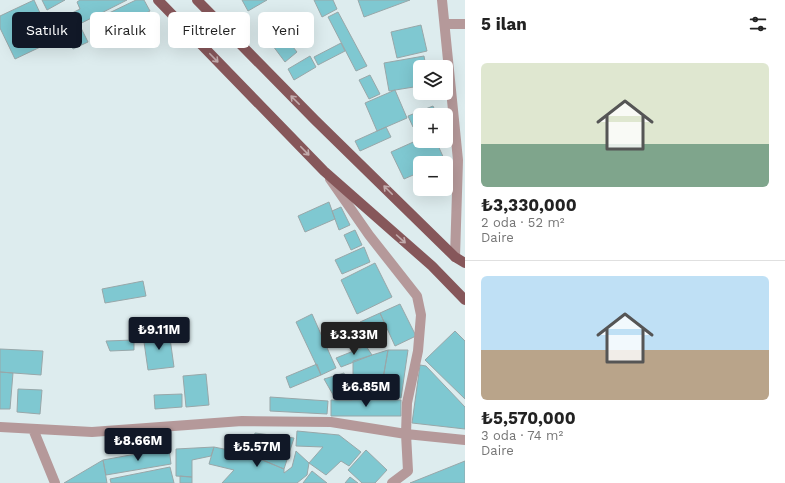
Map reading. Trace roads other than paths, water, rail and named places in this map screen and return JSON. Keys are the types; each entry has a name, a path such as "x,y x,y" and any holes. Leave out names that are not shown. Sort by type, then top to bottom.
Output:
{"main road":[{"path":"158,0 324,170 432,266 465,300"},
{"path":"197,0 315,120 455,257 465,264"}],"street":[{"path":"442,0 458,160 455,257"},
{"path":"445,24 465,24"},
{"path":"324,170 369,235 417,296 421,315 418,351 407,403 406,434 408,471 392,483"},
{"path":"0,427 92,432 242,421 331,422 406,434 465,440"},
{"path":"32,429 55,483"}]}
